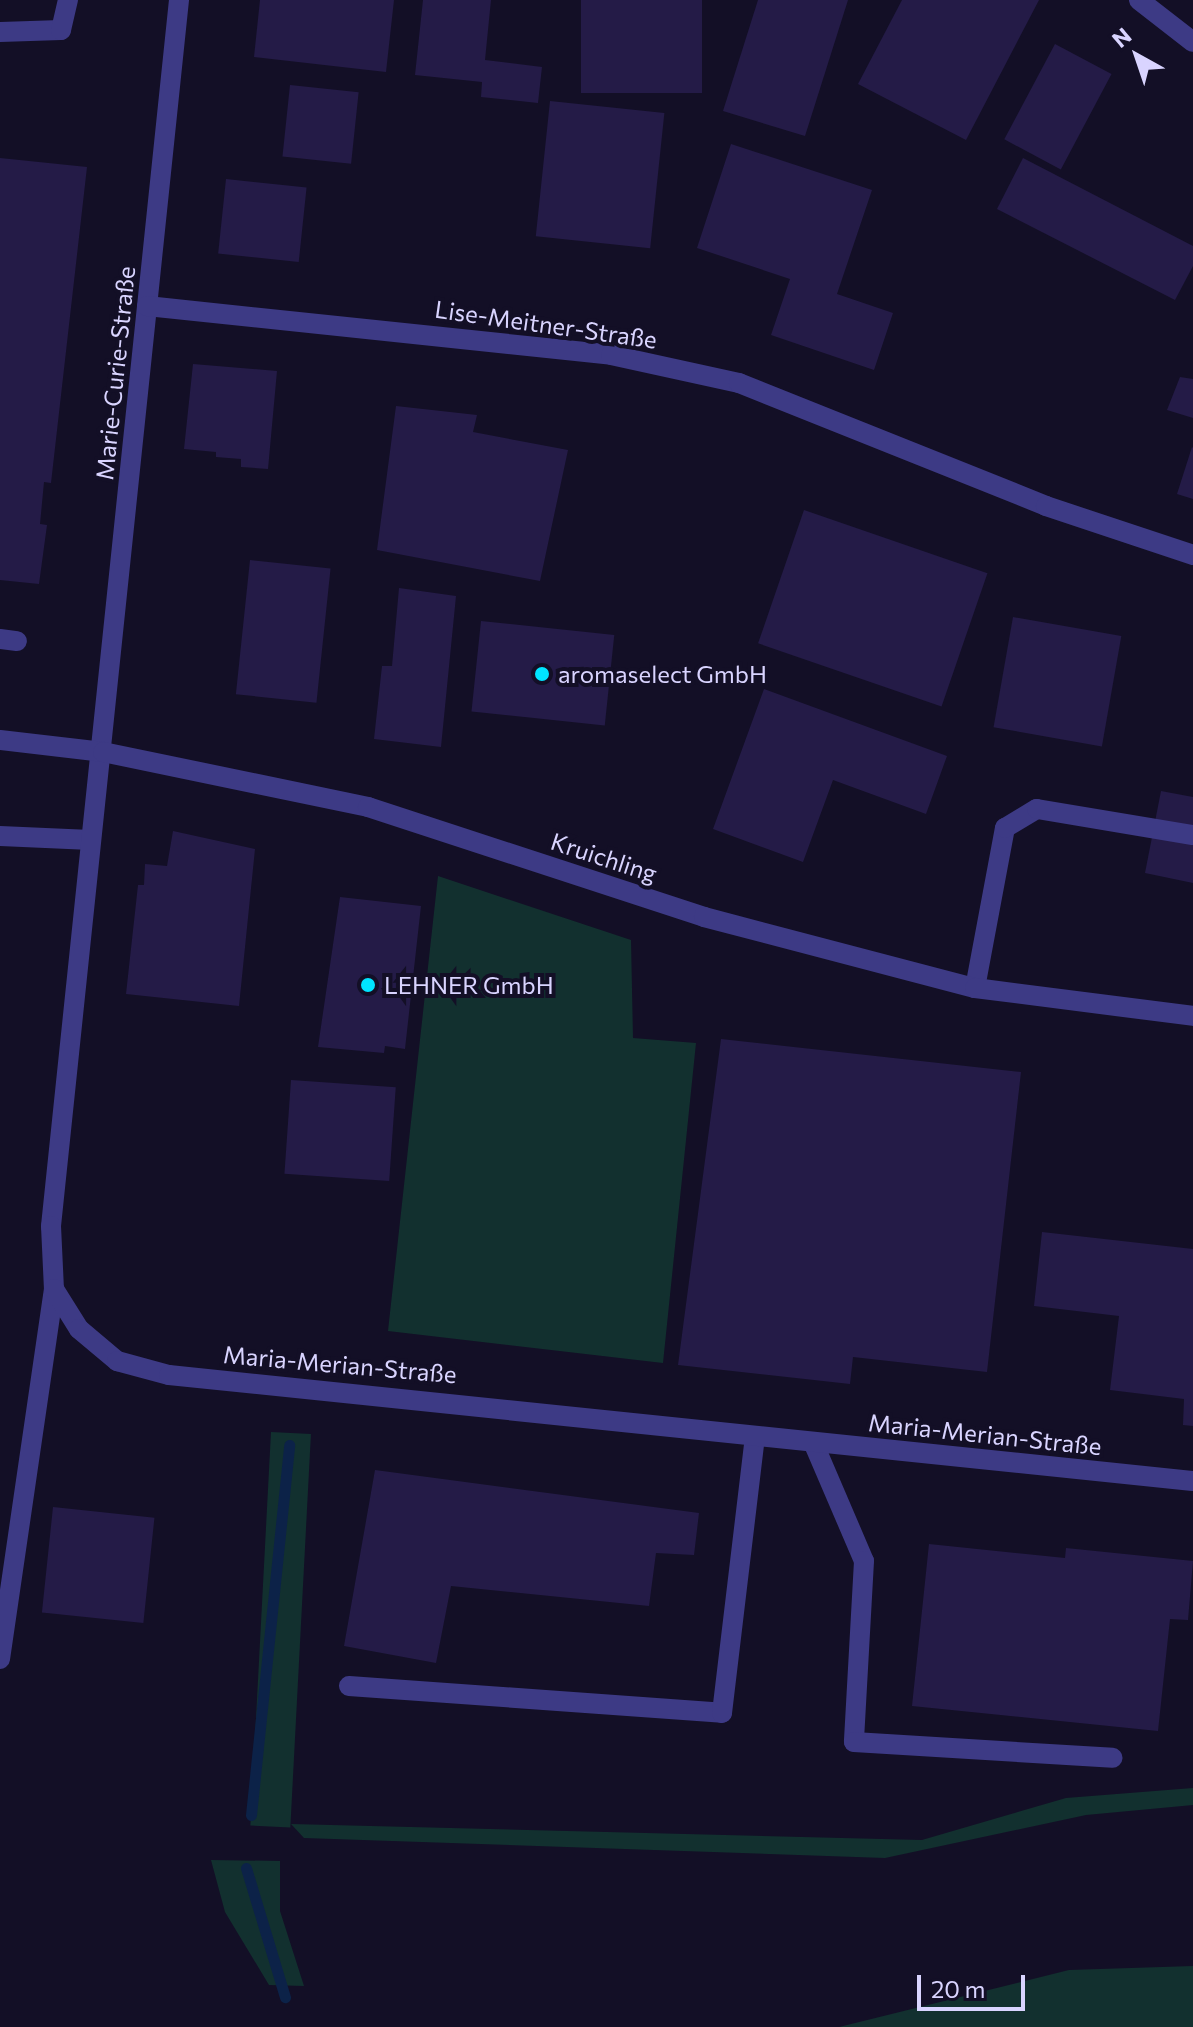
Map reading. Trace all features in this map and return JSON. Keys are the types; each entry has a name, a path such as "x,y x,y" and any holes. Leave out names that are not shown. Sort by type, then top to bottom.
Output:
{"street":[{"path":"0,32 61,30 68,0"},
{"name":"Marie-Curie-Straße","path":"103,752 179,0"},
{"path":"1139,0 1193,42"},
{"name":"Lise-Meitner-Straße","path":"147,306 611,355 739,383 1046,506 1193,555"},
{"name":"Kruichling","path":"0,740 103,752 368,807 704,917 975,988 1193,1016"},
{"name":"Maria-Merian-Straße","path":"103,752 51,1226 54,1289 79,1329 117,1361 169,1375 1193,1481"},
{"path":"975,988 1005,828 1037,809 1193,835"},
{"path":"0,836 91,840"},
{"path":"0,1659 54,1289"},
{"path":"349,1686 722,1713 755,1436"},
{"path":"813,1442 864,1561 854,1742 1113,1758"}],"green space":[{"path":"438,876 631,940 633,1038 696,1043 663,1363 388,1331"},
{"path":"271,1432 311,1434 290,1828 250,1825"},
{"path":"1193,1788 1193,1805 1086,1815 885,1858 304,1838 291,1824 922,1840 1066,1798"},
{"path":"211,1860 280,1861 280,1911 304,1986 269,1985 225,1912"},
{"path":"1193,1966 1193,2027 839,2027 1069,1970"}],"building":[{"path":"260,0 394,0 386,72 254,57"},
{"path":"423,0 491,0 485,60 542,67 538,103 481,97 482,82 415,75"},
{"path":"581,0 702,0 702,93 581,93"},
{"path":"758,0 848,0 805,136 723,111"},
{"path":"902,0 1039,0 966,140 858,84"},
{"path":"1055,44 1112,74 1061,169 1004,139"},
{"path":"290,85 359,92 351,164 282,157"},
{"path":"550,101 664,113 650,248 536,236"},
{"path":"731,144 872,190 837,294 893,313 874,370 771,335 790,279 697,248"},
{"path":"0,158 87,167 51,483 44,482 40,524 47,525 39,584 0,580"},
{"path":"1023,158 1193,246 1193,266 1175,300 997,209"},
{"path":"226,179 307,187 299,262 218,254"},
{"path":"193,364 277,371 268,469 241,467 241,459 216,457 216,452 184,449"},
{"path":"1180,377 1193,379 1193,418 1167,410"},
{"path":"396,406 477,415 473,432 568,450 540,581 377,550"},
{"path":"1193,448 1193,499 1177,494"},
{"path":"804,510 987,573 942,706 758,643"},
{"path":"250,560 331,568 316,703 236,694"},
{"path":"399,588 456,596 441,747 374,739 382,666 392,666"},
{"path":"1013,617 1121,636 1102,746 994,727"},
{"name":"aromaselect GmbH","path":"481,621 614,635 605,726 471,712"},
{"path":"764,689 947,756 926,814 833,780 803,862 713,829"},
{"path":"1161,791 1193,797 1193,883 1145,873"},
{"path":"173,831 255,849 239,1006 126,994 138,885 144,885 145,864 167,866"},
{"name":"LEHNER GmbH","path":"340,897 421,906 405,1049 385,1046 384,1053 318,1047"},
{"path":"721,1039 1021,1072 987,1372 853,1357 850,1384 678,1365"},
{"path":"291,1080 396,1087 389,1181 284,1174"},
{"path":"1042,1232 1193,1249 1193,1426 1183,1425 1184,1399 1110,1390 1119,1316 1034,1306"},
{"path":"375,1470 699,1513 694,1555 656,1553 649,1606 451,1586 436,1663 344,1646"},
{"path":"53,1507 154,1518 143,1623 42,1612"},
{"path":"929,1544 1065,1558 1066,1548 1193,1561 1188,1620 1170,1619 1158,1731 912,1706"}],"waterway":[{"path":"251,1815 289,1445"},
{"path":"246,1868 285,1997"}],"place":[{"name":"aromaselect GmbH","path":"542,674"},
{"name":"LEHNER GmbH","path":"368,985"}]}
